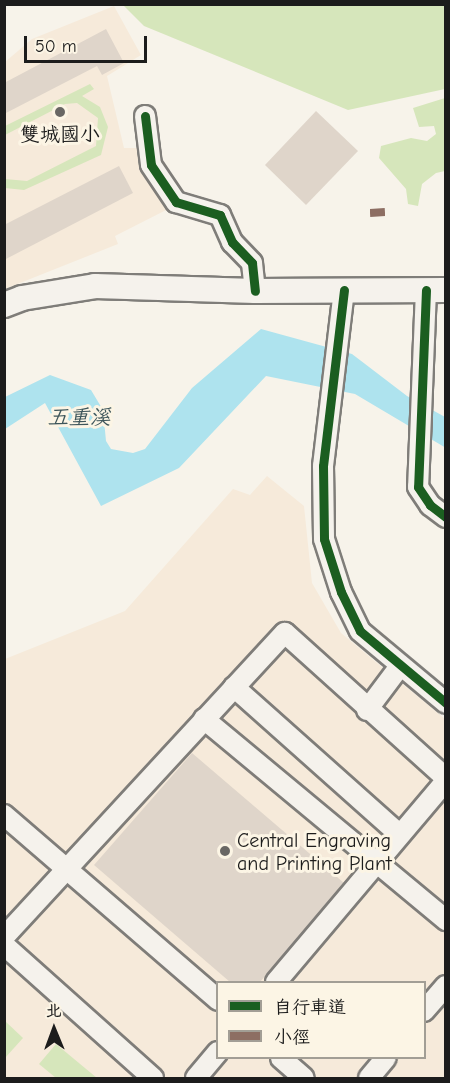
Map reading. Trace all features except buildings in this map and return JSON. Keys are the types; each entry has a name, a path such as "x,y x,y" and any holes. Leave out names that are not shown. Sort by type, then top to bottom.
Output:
{"main road":[{"path":"4,305 22,298 95,286 255,291 343,301 436,290"}],"street":[{"path":"145,116 151,165 176,202 220,215 232,242 252,264 255,291"},
{"path":"436,290 422,385 418,487 430,505 446,517"},
{"path":"343,301 323,466 324,539 341,592 360,631 446,704"},
{"path":"4,937 285,633 446,780 399,834 378,864 277,981"},
{"path":"367,710 400,666"},
{"path":"421,683 446,694"},
{"path":"234,687 399,834"},
{"path":"204,719 446,920"},
{"path":"4,816 216,998"},
{"path":"4,945 153,1078"},
{"path":"426,1009 446,986"},
{"path":"196,1078 216,1054"},
{"path":"282,1059 304,1078"},
{"path":"369,1078 385,1059"}],"shaded area":[{"name":"雙城國小","path":"114,6 141,55 107,76 124,148 143,148 174,206 115,236 118,244 5,289 5,62 32,39"},
{"name":"Central Engraving and Printing Plant","path":"267,476 304,506 312,583 341,633 445,719 445,1078 5,1078 5,659 125,611 233,489 250,495"}],"green space":[{"path":"123,5 445,5 445,89 348,110 144,26"},
{"path":"90,84 94,89 82,96 100,107 108,127 101,155 24,190 5,188 5,179 27,181 96,146 98,118 77,103 65,104 5,135 5,126"},
{"path":"445,98 445,171 436,173 422,184 418,206 408,204 406,189 379,158 381,146 411,138 427,141 436,134 434,126 419,127 413,108"},
{"path":"5,1021 23,1038 4,1058"},
{"path":"56,1044 97,1078 56,1078 39,1064"}],"water":[{"name":"五重溪","path":"261,329 352,354 407,396 445,417 446,448 355,394 266,376 179,468 101,506 45,403 5,429 5,397 50,375 91,390 103,410 106,441 111,449 133,453 145,449 192,388"}],"marked path":[{"path":"370,213 385,212"}],"cycle path":[{"path":"145,116 151,165 176,202 220,215 232,242 252,263 255,291"},
{"path":"344,290 323,466 324,539 341,592 360,631 446,703"},
{"path":"426,290 418,487 430,505 446,517"}],"place":[{"name":"雙城國小","path":"60,112"},
{"name":"Central Engraving and Printing Plant","path":"225,851"}]}
